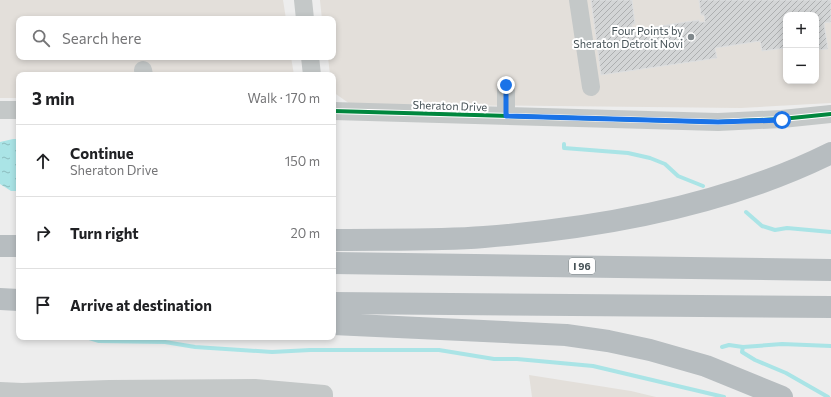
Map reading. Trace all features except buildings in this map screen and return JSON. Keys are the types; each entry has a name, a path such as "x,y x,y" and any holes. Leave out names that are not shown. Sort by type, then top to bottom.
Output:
{"highway":[{"path":"336,240 482,238 564,230 648,215 724,196 813,162 831,153"},
{"path":"0,246 16,246"},
{"path":"0,259 16,259"},
{"name":"I 96","path":"336,263 831,270"},
{"path":"0,299 16,300"},
{"path":"336,303 831,307"},
{"path":"336,324 566,335 608,341 650,350 706,366 782,397"}],"street":[{"path":"302,0 305,16"},
{"path":"578,0 591,87"},
{"path":"310,60 312,72"},
{"path":"506,85 506,116"},
{"path":"0,110 16,110"},
{"name":"Sheraton Drive","path":"336,111 718,122 782,120 831,114"},
{"path":"0,391 22,392 109,389 324,394 324,397"}],"shaded area":[{"path":"0,0 283,0 286,16 16,16 16,60 292,60 294,72 16,72 16,98 0,98"},
{"path":"320,0 831,0 831,103 741,108 350,104 336,94 336,72 330,72 328,60 336,60 336,16 322,16"},
{"path":"529,375 631,391 656,397 532,397"}],"water":[{"path":"16,139 16,191 11,191 0,184 0,142"}],"waterway":[{"path":"564,144 564,148 628,153 650,158 665,164 678,176 703,186"},
{"path":"746,212 762,226 775,230 787,228 831,232"},
{"path":"96,340 165,342 195,347 272,352 310,350 439,350 494,359 517,359 593,366 724,397"},
{"path":"722,347 729,345 743,347 782,344 831,346"},
{"path":"743,347 742,352 755,360 786,373 828,397"}],"cycle path":[{"path":"336,111 718,122 782,119 831,114"}],"place":[{"name":"Four Points by Sheraton Detroit Novi","path":"691,37"}],"route":[{"path":"506,85 506,116 718,122 782,120"}]}
